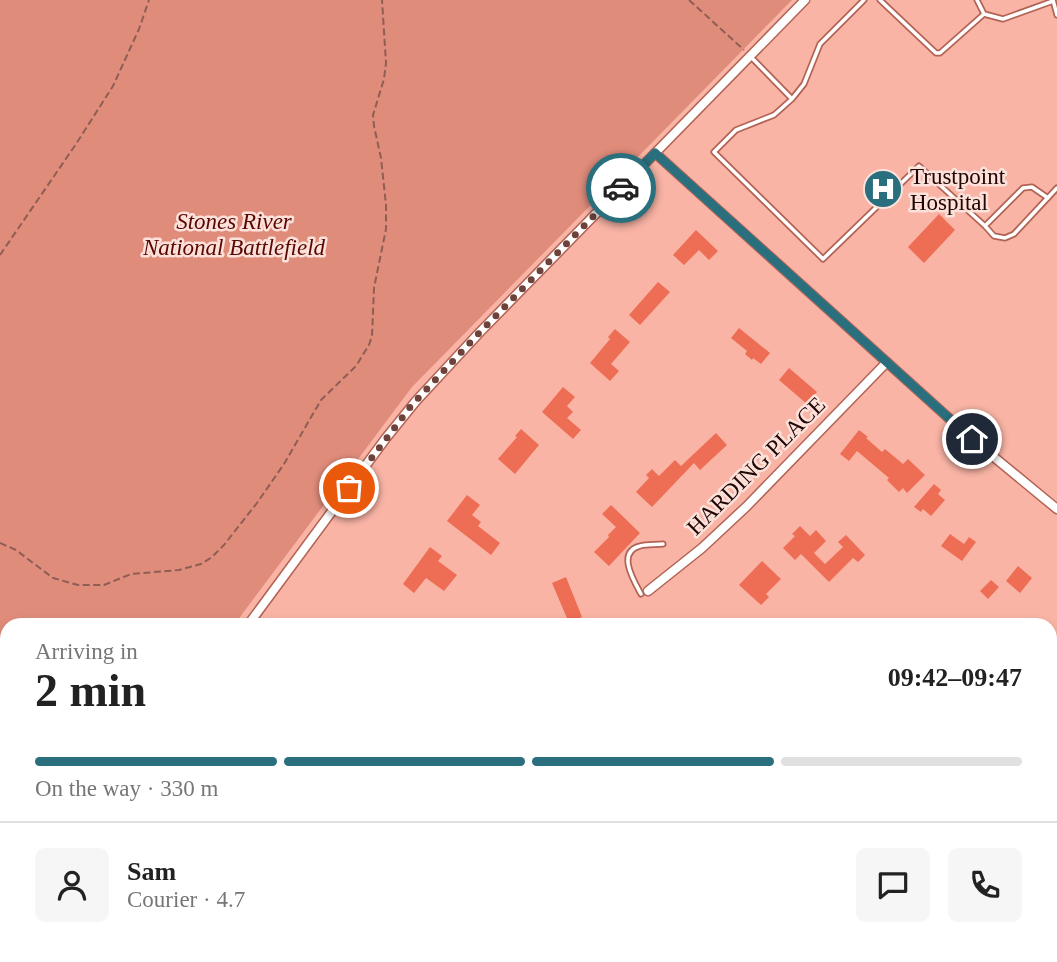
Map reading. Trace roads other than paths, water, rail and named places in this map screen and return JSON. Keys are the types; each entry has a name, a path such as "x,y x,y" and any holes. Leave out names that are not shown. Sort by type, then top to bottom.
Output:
{"street":[{"path":"253,618 411,406 805,0"},
{"path":"655,153 972,439 1057,509"},
{"name":"HARDING PLACE","path":"644,592 702,548 747,506 887,362"}],"lane":[{"path":"864,0 820,44 804,84 792,99 774,115 736,130 714,152 823,259 919,166 994,236 1005,238 1014,234 1057,188"},
{"path":"880,0 936,53 944,50 984,14"},
{"path":"977,0 984,14 1003,19 1053,0 1057,15"},
{"path":"750,56 792,99"},
{"path":"985,226 1023,188 1032,187 1048,198"},
{"path":"644,592 627,567 630,553 638,546 663,544"}],"place":[{"name":"Trustpoint Hospital","path":"883,189"}],"park label":[{"name":"Stones River National Battlefield","path":"234,234"}]}
